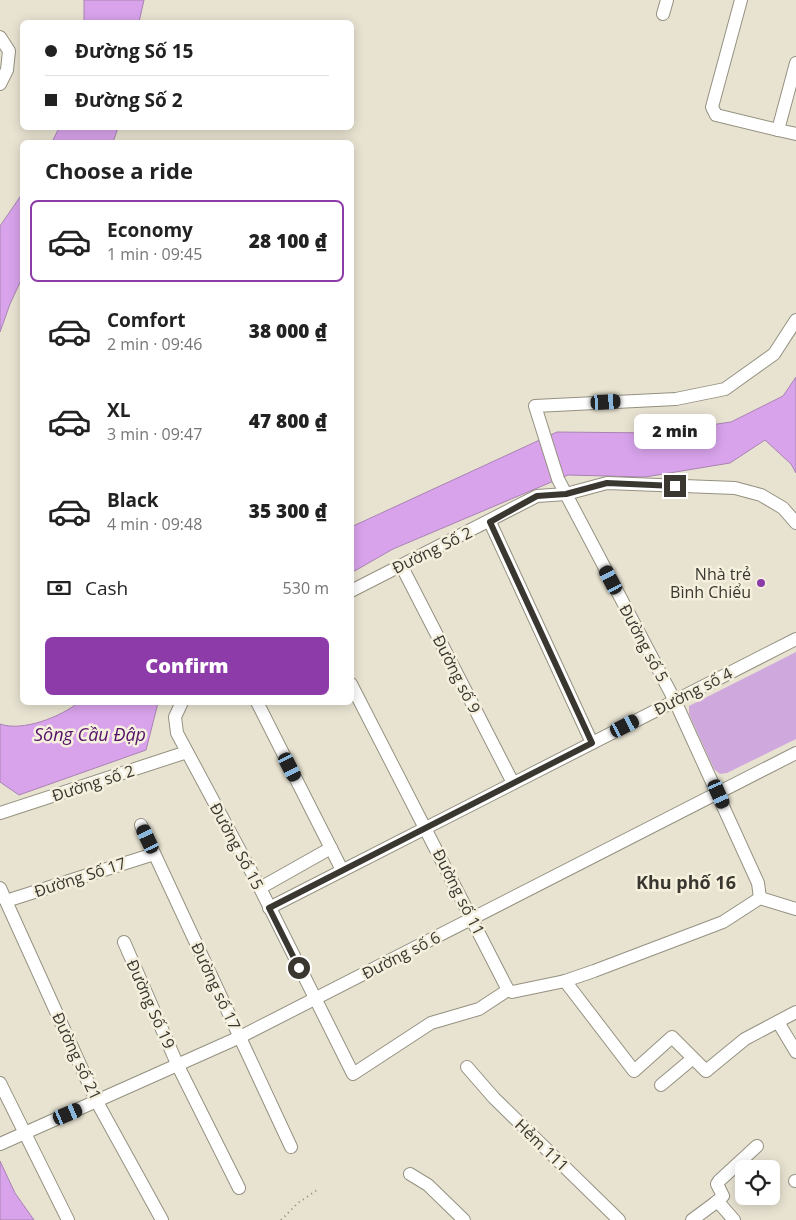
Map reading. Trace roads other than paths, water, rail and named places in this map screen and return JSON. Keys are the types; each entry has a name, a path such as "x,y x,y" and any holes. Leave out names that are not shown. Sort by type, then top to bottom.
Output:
{"street":[{"path":"663,14 667,0"},
{"path":"741,0 712,107 713,112 796,134"},
{"path":"0,37 9,51 7,70 0,84"},
{"path":"778,130 796,63"},
{"name":"Đường số 5","path":"760,898 758,883 675,701 558,478 535,406 676,399 725,389 774,354 796,320"},
{"name":"Đường Số 2","path":"354,589 490,522 537,496 566,494 607,483 735,488 761,495 783,508 796,523"},
{"path":"490,522 592,743"},
{"name":"Đường số 9","path":"401,565 514,783"},
{"name":"Đường số 4","path":"269,908 426,826 796,639"},
{"name":"Đường số 11","path":"354,690 510,991"},
{"path":"181,705 175,717 178,733 187,752"},
{"path":"258,705 342,870"},
{"name":"Đường số 2","path":"0,813 187,752"},
{"name":"Đường Số 15","path":"187,752 260,888 353,1074 431,1023 479,1009 510,991"},
{"name":"Đường số 6","path":"0,1144 240,1037 796,753"},
{"name":"Đường số 17","path":"141,825 291,1147"},
{"path":"260,888 330,848"},
{"name":"Đường Số 17","path":"6,901 154,854"},
{"name":"Đường số 21","path":"0,888 97,1102 162,1220"},
{"path":"510,991 565,981 723,922 760,898 796,909"},
{"name":"Đường Số 19","path":"124,942 178,1066 239,1188"},
{"path":"565,981 634,1071 672,1038 706,1071 745,1039 796,1012"},
{"path":"778,1022 796,1052"},
{"path":"661,1085 692,1059"},
{"name":"Hẻm 111","path":"466,1068 494,1098 619,1220"},
{"path":"0,1083 68,1220"},
{"path":"692,1220 723,1196 717,1184 719,1181 757,1146"},
{"path":"410,1174 428,1185 464,1220"},
{"path":"715,1203 720,1204 734,1220"}],"water":[{"path":"84,0 144,0 139,20 84,20"},
{"path":"58,130 117,130 114,140 53,140"},
{"path":"20,197 20,282 0,332 0,226"},
{"path":"796,377 796,473 791,464 765,440 730,463 645,477 568,475 393,549 354,571 354,526 557,432 656,433 731,422 783,396"},
{"name":"Sông Cầu Đập","path":"75,705 157,705 146,750 19,795 0,782 0,724 9,726 30,725 52,718"},
{"path":"0,1161 15,1193 34,1220 0,1220"}],"place":[{"name":"Nhà trẻ Bình Chiểu","path":"761,583"}],"district":[{"name":"Khu phố 16","path":"686,883"}]}
